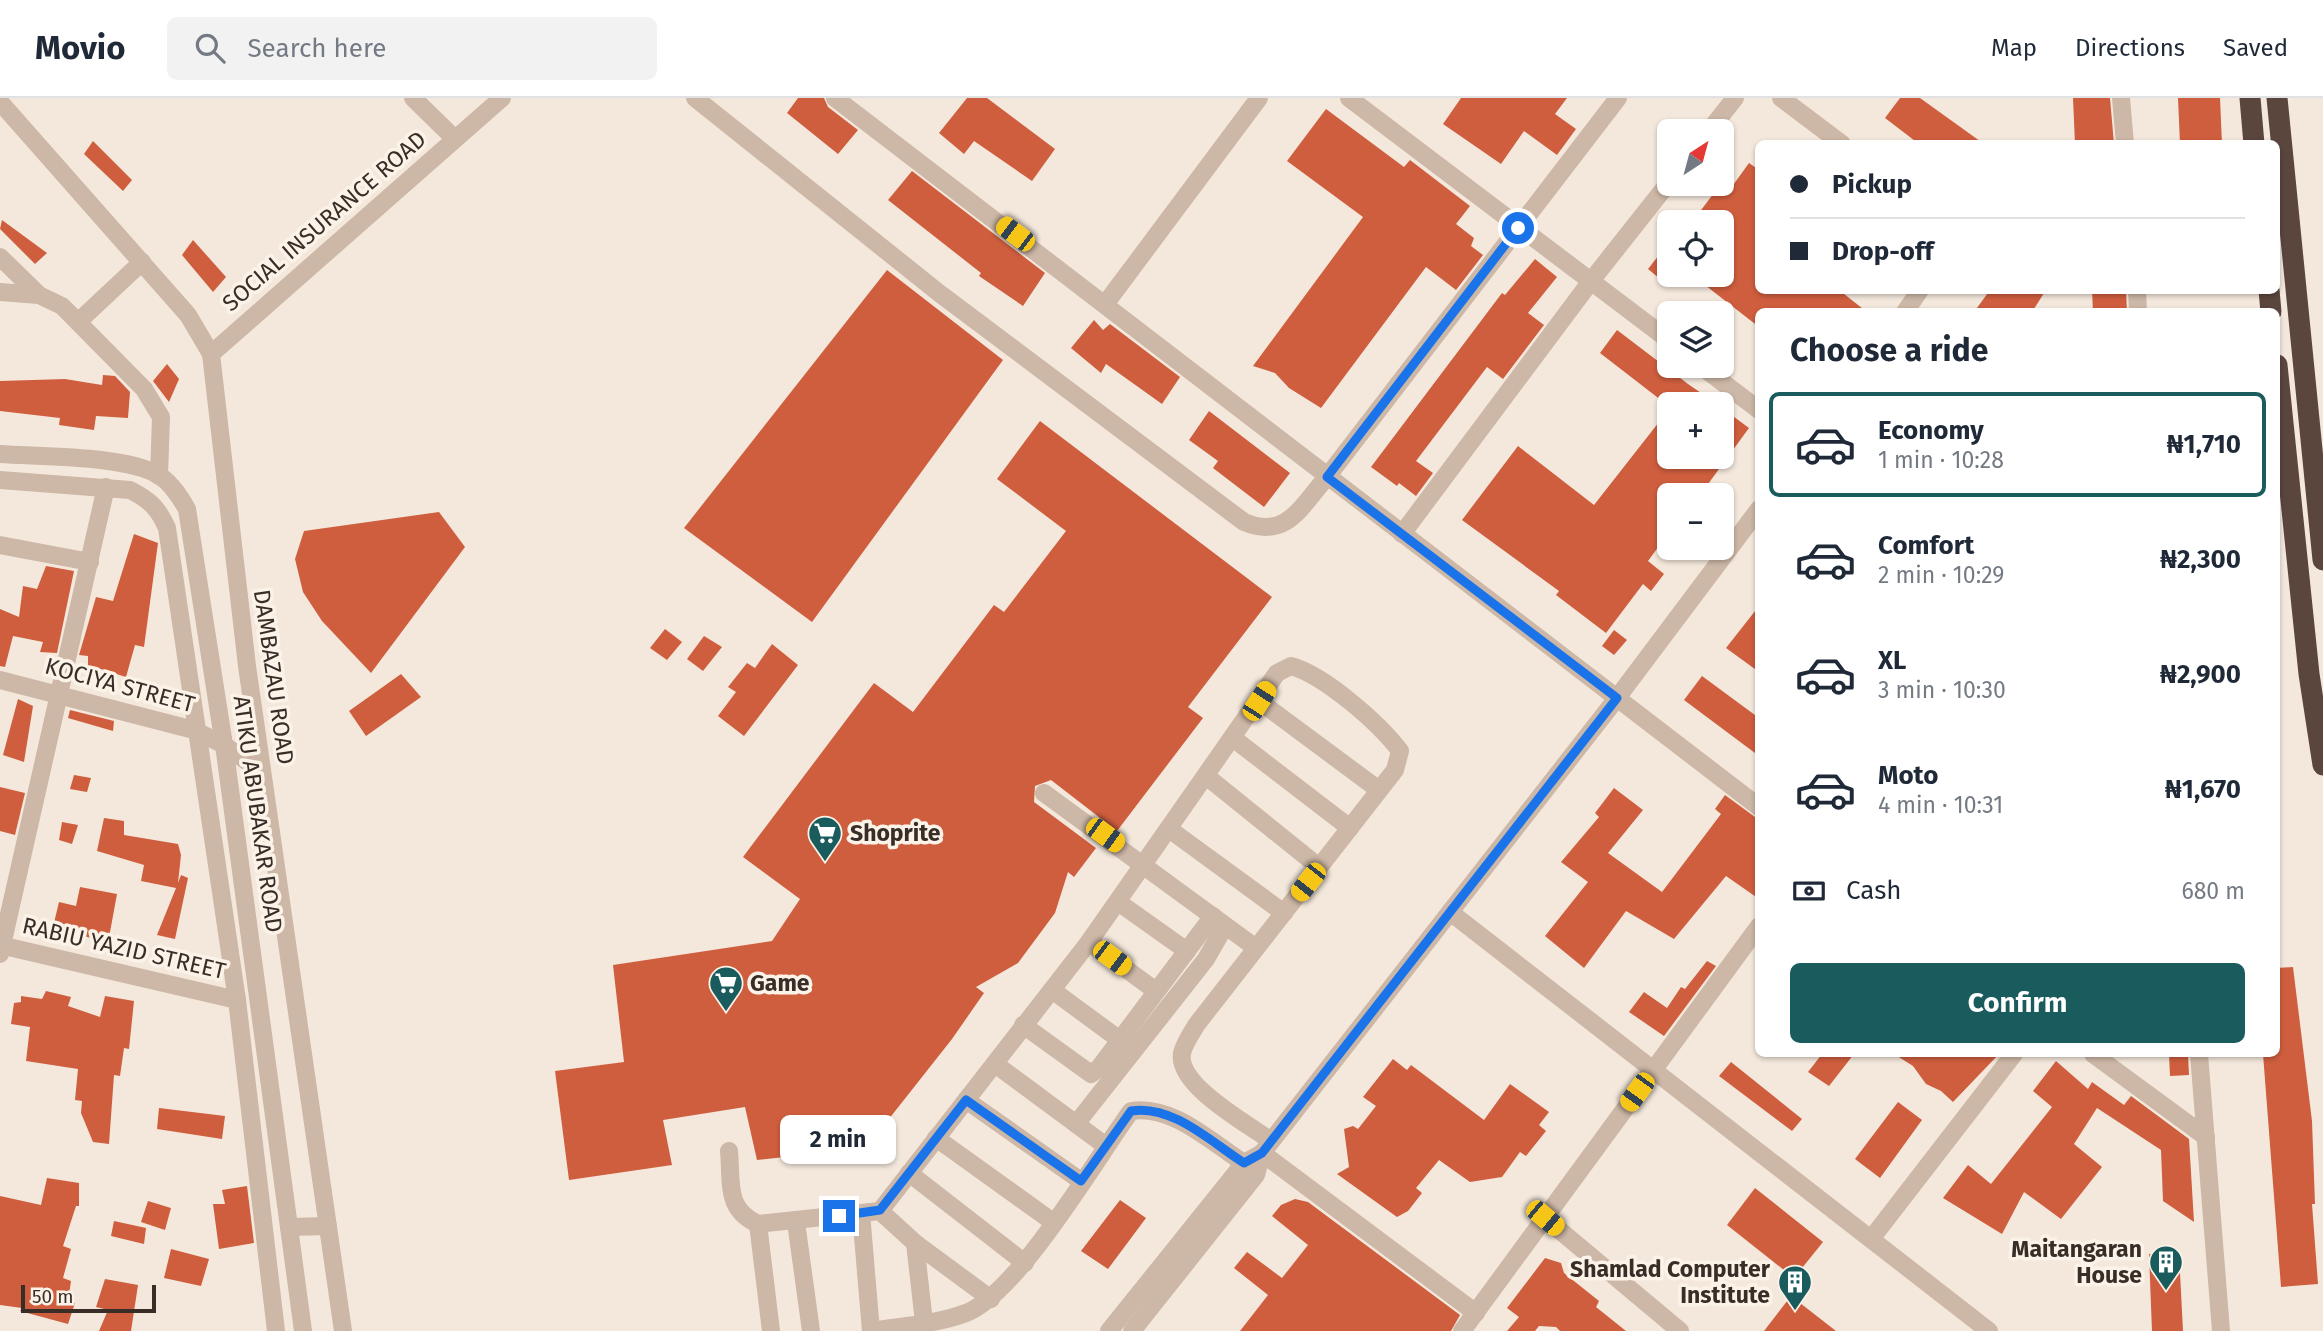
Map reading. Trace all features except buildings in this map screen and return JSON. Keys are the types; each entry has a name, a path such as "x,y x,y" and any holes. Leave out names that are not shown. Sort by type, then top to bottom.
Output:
{"highway":[{"path":"2250,98 2254,140"},
{"path":"2277,98 2323,560"},
{"path":"2280,394 2309,674 2323,765"}],"street":[{"path":"413,98 455,139"},
{"name":"SOCIAL INSURANCE ROAD","path":"211,354 502,98"},
{"path":"695,98 939,293 1244,522 1260,529 1276,528 1289,521 1327,477 1618,98"},
{"path":"835,98 1106,303 1327,477 1755,804"},
{"path":"1106,303 1259,98"},
{"path":"1349,98 1657,331"},
{"path":"1718,119 1735,98"},
{"path":"1782,98 1837,140"},
{"path":"2121,98 2125,140"},
{"name":"DAMBAZAU ROAD","path":"0,102 188,315 211,354 262,772 343,1331"},
{"path":"1402,534 1591,281 1658,196"},
{"path":"0,257 40,295 62,306 79,321 156,405 162,429 159,475 135,466 108,462 0,454"},
{"path":"79,321 142,262"},
{"path":"0,292 40,295"},
{"path":"1717,378 1755,407"},
{"name":"ATIKU ABUBAKAR ROAD","path":"159,475 175,490 187,509 224,745 303,1331"},
{"path":"0,480 130,490 149,499 159,510 167,528 194,730 237,1000 276,1331"},
{"path":"1,948 106,487"},
{"path":"1109,1331 1244,1163 1266,1147 1617,698 1755,514"},
{"path":"0,545 90,562"},
{"path":"729,1151 734,1205 742,1217 758,1224 796,1222 880,1210 1089,942 1278,673 1291,666 1308,671 1389,736 1399,751 1395,770 1197,1024 1182,1053 1183,1070 1194,1085 1266,1147 1476,1313"},
{"name":"KOCIYA STREET","path":"0,680 60,693 194,730 224,745 262,772"},
{"path":"1259,701 1379,790"},
{"path":"1234,739 1350,828"},
{"path":"1206,776 1320,867"},
{"path":"1044,793 1145,864 1256,948"},
{"path":"1169,829 1284,912"},
{"path":"1118,902 1187,951"},
{"path":"1450,912 1989,1331"},
{"path":"1023,1025 1091,1074 1099,1068 1187,951 1219,921"},
{"path":"1076,1124 1206,959 1219,921"},
{"path":"1462,1331 1755,931"},
{"path":"1089,942 1156,991"},
{"name":"RABIU YAZID STREET","path":"1,948 237,1000"},
{"path":"1052,990 1120,1041"},
{"path":"1871,1239 2012,1057"},
{"path":"2097,1057 2206,1137"},
{"path":"2199,1057 2221,1331"},
{"path":"995,1064 1105,1146"},
{"path":"966,1100 1081,1181"},
{"path":"861,1213 871,1331 925,1327 966,1313 991,1299 1025,1263 1131,1111 1146,1109 1166,1114 1244,1163"},
{"path":"936,1138 1053,1222"},
{"path":"1132,1331 1256,1175 1266,1147"},
{"path":"909,1173 1025,1263"},
{"path":"880,1210 915,1243 991,1299"},
{"path":"1545,1218 1680,1331"},
{"path":"796,1222 811,1331"},
{"path":"758,1224 771,1331"},
{"path":"289,1227 328,1226"},
{"path":"915,1243 925,1327"}],"place":[{"name":"Shoprite","path":"825,863"},
{"name":"Game","path":"726,1013"},
{"name":"Maitangaran House","path":"2166,1292"},
{"name":"Shamlad Computer Institute","path":"1795,1312"}],"route":[{"path":"839,1216 880,1210 966,1100 1081,1181 1131,1111 1146,1109 1166,1114 1244,1163 1262,1153 1617,698 1327,477 1518,228"}]}
